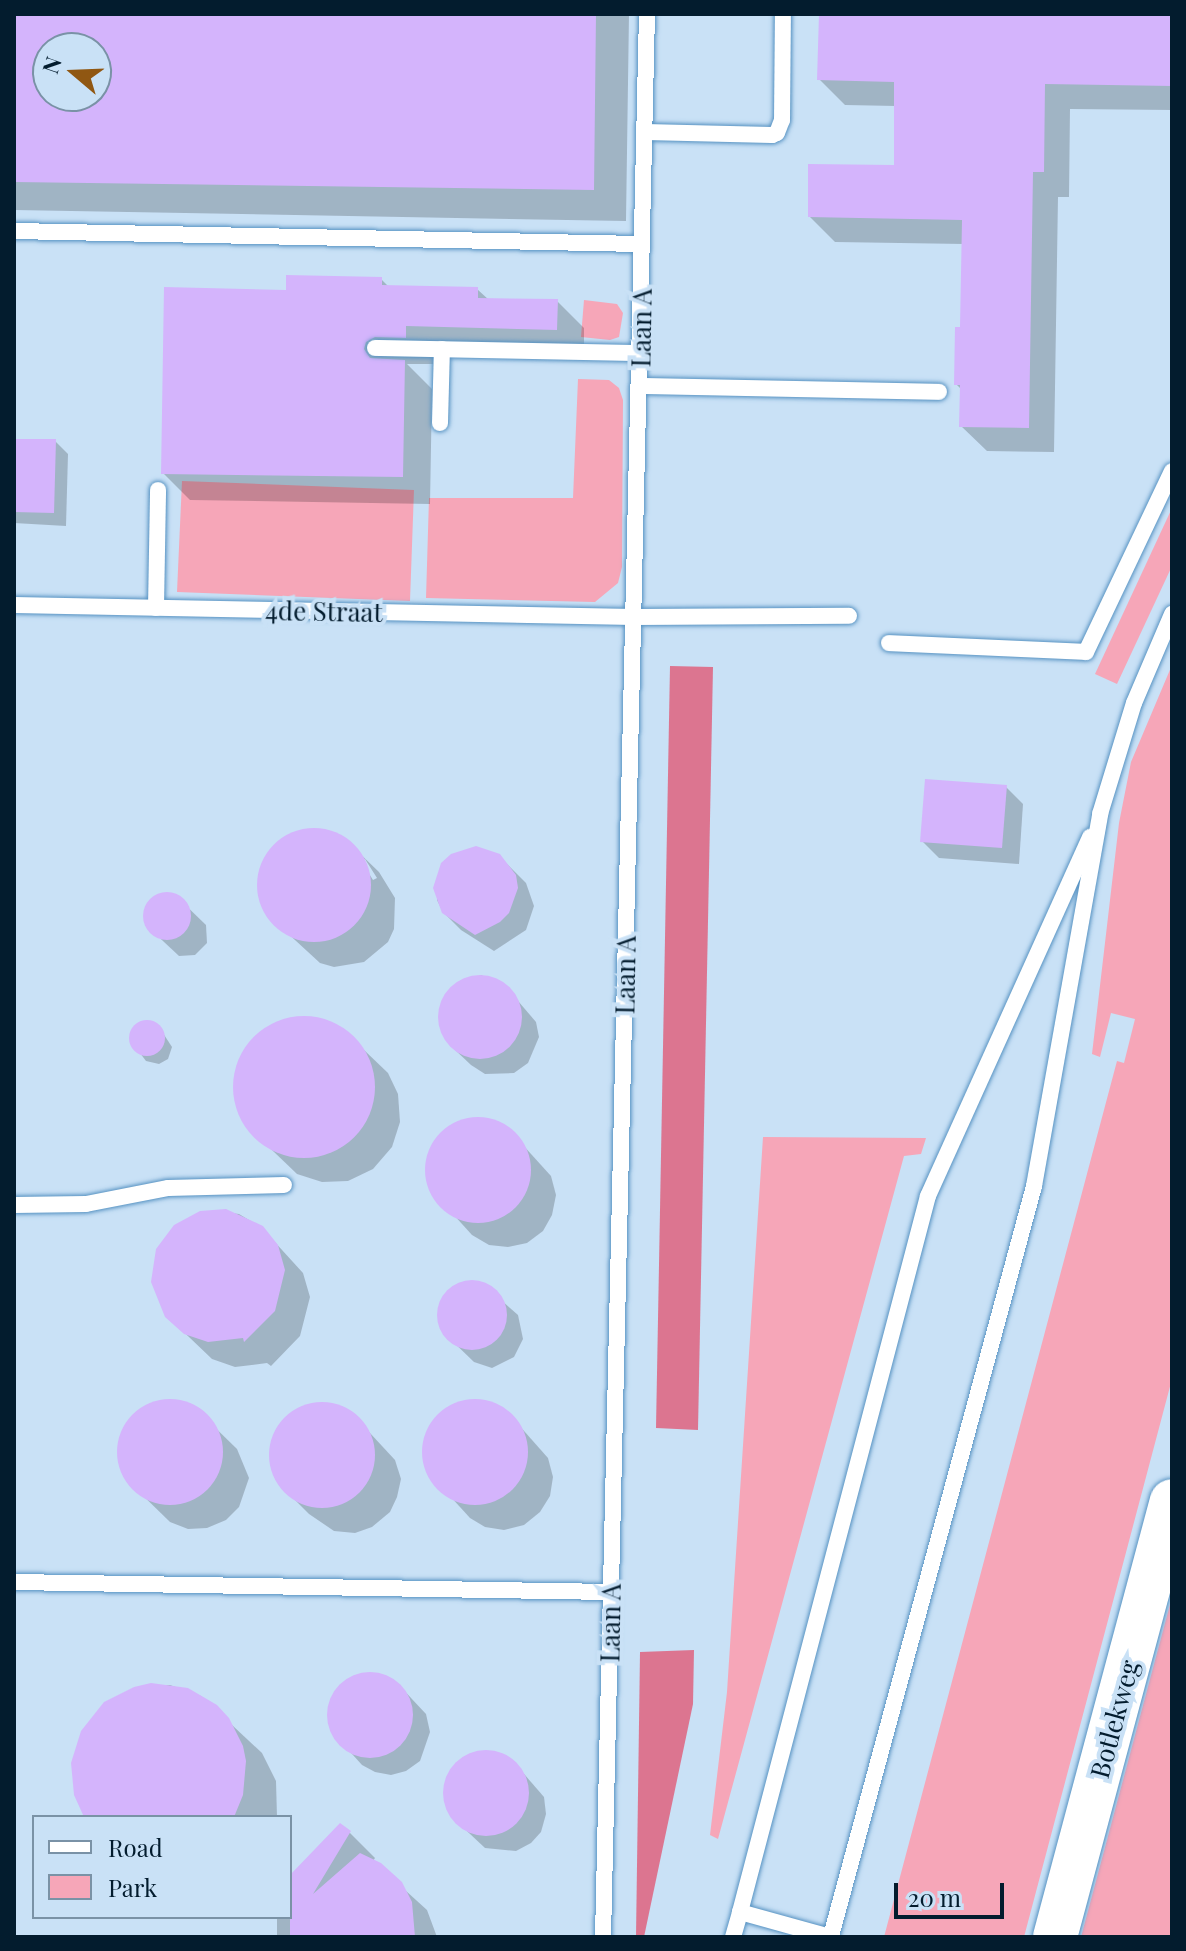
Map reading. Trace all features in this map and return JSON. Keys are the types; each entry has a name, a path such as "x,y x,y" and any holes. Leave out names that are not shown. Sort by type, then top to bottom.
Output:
{"main road":[{"name":"Botlekweg","path":"1055,1937 1172,1501"}],"lane":[{"name":"Laan A","path":"603,1937 647,14"},
{"path":"645,132 777,133 782,120 783,14"},
{"path":"14,231 642,244"},
{"path":"375,348 639,353"},
{"path":"440,423 442,349"},
{"path":"640,386 939,392"},
{"path":"889,643 1086,652 1172,471"},
{"path":"156,608 158,490"},
{"name":"4de Straat","path":"14,605 634,617 849,616"},
{"path":"740,1912 830,1937 1034,1186 1100,814 1134,703 1172,614"},
{"path":"733,1937 928,1196 1100,814"},
{"path":"14,1205 86,1204 195,1186 284,1185"},
{"path":"14,1582 611,1592"}],"green space":[{"path":"584,300 617,304 623,313 619,337 610,340 581,337"},
{"path":"578,379 609,380 619,388 623,400 622,567 618,583 595,602 426,598 429,498 573,498"},
{"path":"182,481 414,490 410,601 177,592"},
{"path":"1172,508 1172,566 1117,684 1095,674"},
{"path":"1172,665 1172,1379 1024,1937 884,1937 1117,1061 1124,1063 1135,1019 1111,1013 1100,1057 1092,1054 1119,823 1131,762"},
{"path":"763,1137 926,1138 921,1154 904,1156 718,1839 710,1835 727,1692"},
{"path":"1172,1597 1172,1937 1081,1937"}],"shaded area":[{"path":"670,666 713,667 698,1430 656,1428"},
{"path":"694,1650 693,1704 644,1937 636,1937 640,1652"}],"building":[{"path":"14,14 596,14 594,190 14,182"},
{"path":"819,14 1172,14 1172,86 1045,84 1044,172 1033,172 1029,428 959,427 960,385 954,385 955,327 960,327 962,220 808,217 808,164 894,165 894,82 817,80"},
{"path":"286,275 382,277 382,285 478,287 478,298 558,299 557,330 406,326 406,338 375,337 366,342 364,349 370,358 405,360 403,477 161,474 164,287 286,290"},
{"path":"14,439 56,439 54,513 14,512"},
{"path":"925,779 1007,785 1002,848 920,842"},
{"path":"314,828 336,833 354,845 366,863 371,885 366,907 354,925 336,937 314,942 292,937 274,925 262,907 257,885 262,863 274,845 292,833"},
{"path":"476,846 500,854 516,875 518,888 509,913 500,922 475,935 442,913 433,888 441,863 451,854"},
{"path":"167,892 184,899 191,916 184,933 167,940 150,933 143,916 150,899"},
{"path":"480,975 496,978 510,987 519,1001 522,1017 519,1033 510,1047 496,1056 480,1059 464,1056 450,1047 441,1033 438,1017 441,1001 450,987 464,978"},
{"path":"304,1016 331,1021 354,1037 370,1060 375,1087 370,1114 354,1137 331,1153 304,1158 277,1153 254,1137 238,1114 233,1087 238,1060 254,1037 277,1021"},
{"path":"147,1020 160,1025 165,1038 160,1051 147,1056 134,1051 129,1038 134,1025"},
{"path":"478,1117 498,1121 515,1133 527,1150 531,1170 527,1190 515,1207 498,1219 478,1223 458,1219 441,1207 429,1190 425,1170 429,1150 441,1133 458,1121"},
{"path":"226,1209 263,1226 278,1245 285,1270 275,1311 244,1342 243,1338 208,1342 184,1334 165,1317 151,1282 156,1249 174,1225 200,1211"},
{"path":"472,1280 497,1290 507,1315 497,1340 472,1350 447,1340 437,1315 447,1290"},
{"path":"170,1399 190,1403 207,1415 219,1432 223,1452 219,1472 207,1489 190,1501 170,1505 150,1501 133,1489 121,1472 117,1452 121,1432 133,1415 150,1403"},
{"path":"475,1399 495,1403 512,1415 524,1432 528,1452 524,1472 512,1489 495,1501 475,1505 455,1501 438,1489 426,1472 422,1452 426,1432 438,1415 455,1403"},
{"path":"322,1402 342,1406 359,1418 371,1435 375,1455 371,1475 359,1492 342,1504 322,1508 302,1504 285,1492 273,1475 269,1455 273,1435 285,1418 302,1406"},
{"path":"362,1672 378,1672 401,1684 410,1698 413,1715 410,1732 401,1746 378,1758 362,1758 346,1751 334,1739 327,1723 327,1707 334,1691 346,1679"},
{"path":"151,1683 188,1688 217,1705 229,1718 243,1746 246,1761 243,1795 235,1815 83,1815 74,1795 71,1763 81,1731 104,1702 134,1687"},
{"path":"478,1750 494,1750 517,1762 526,1776 529,1793 526,1810 517,1824 494,1836 478,1836 462,1829 450,1817 443,1801 443,1785 450,1769 462,1757"},
{"path":"340,1823 351,1831 313,1894 360,1853 381,1863 402,1882 412,1902 415,1937 290,1937 292,1873"}]}
